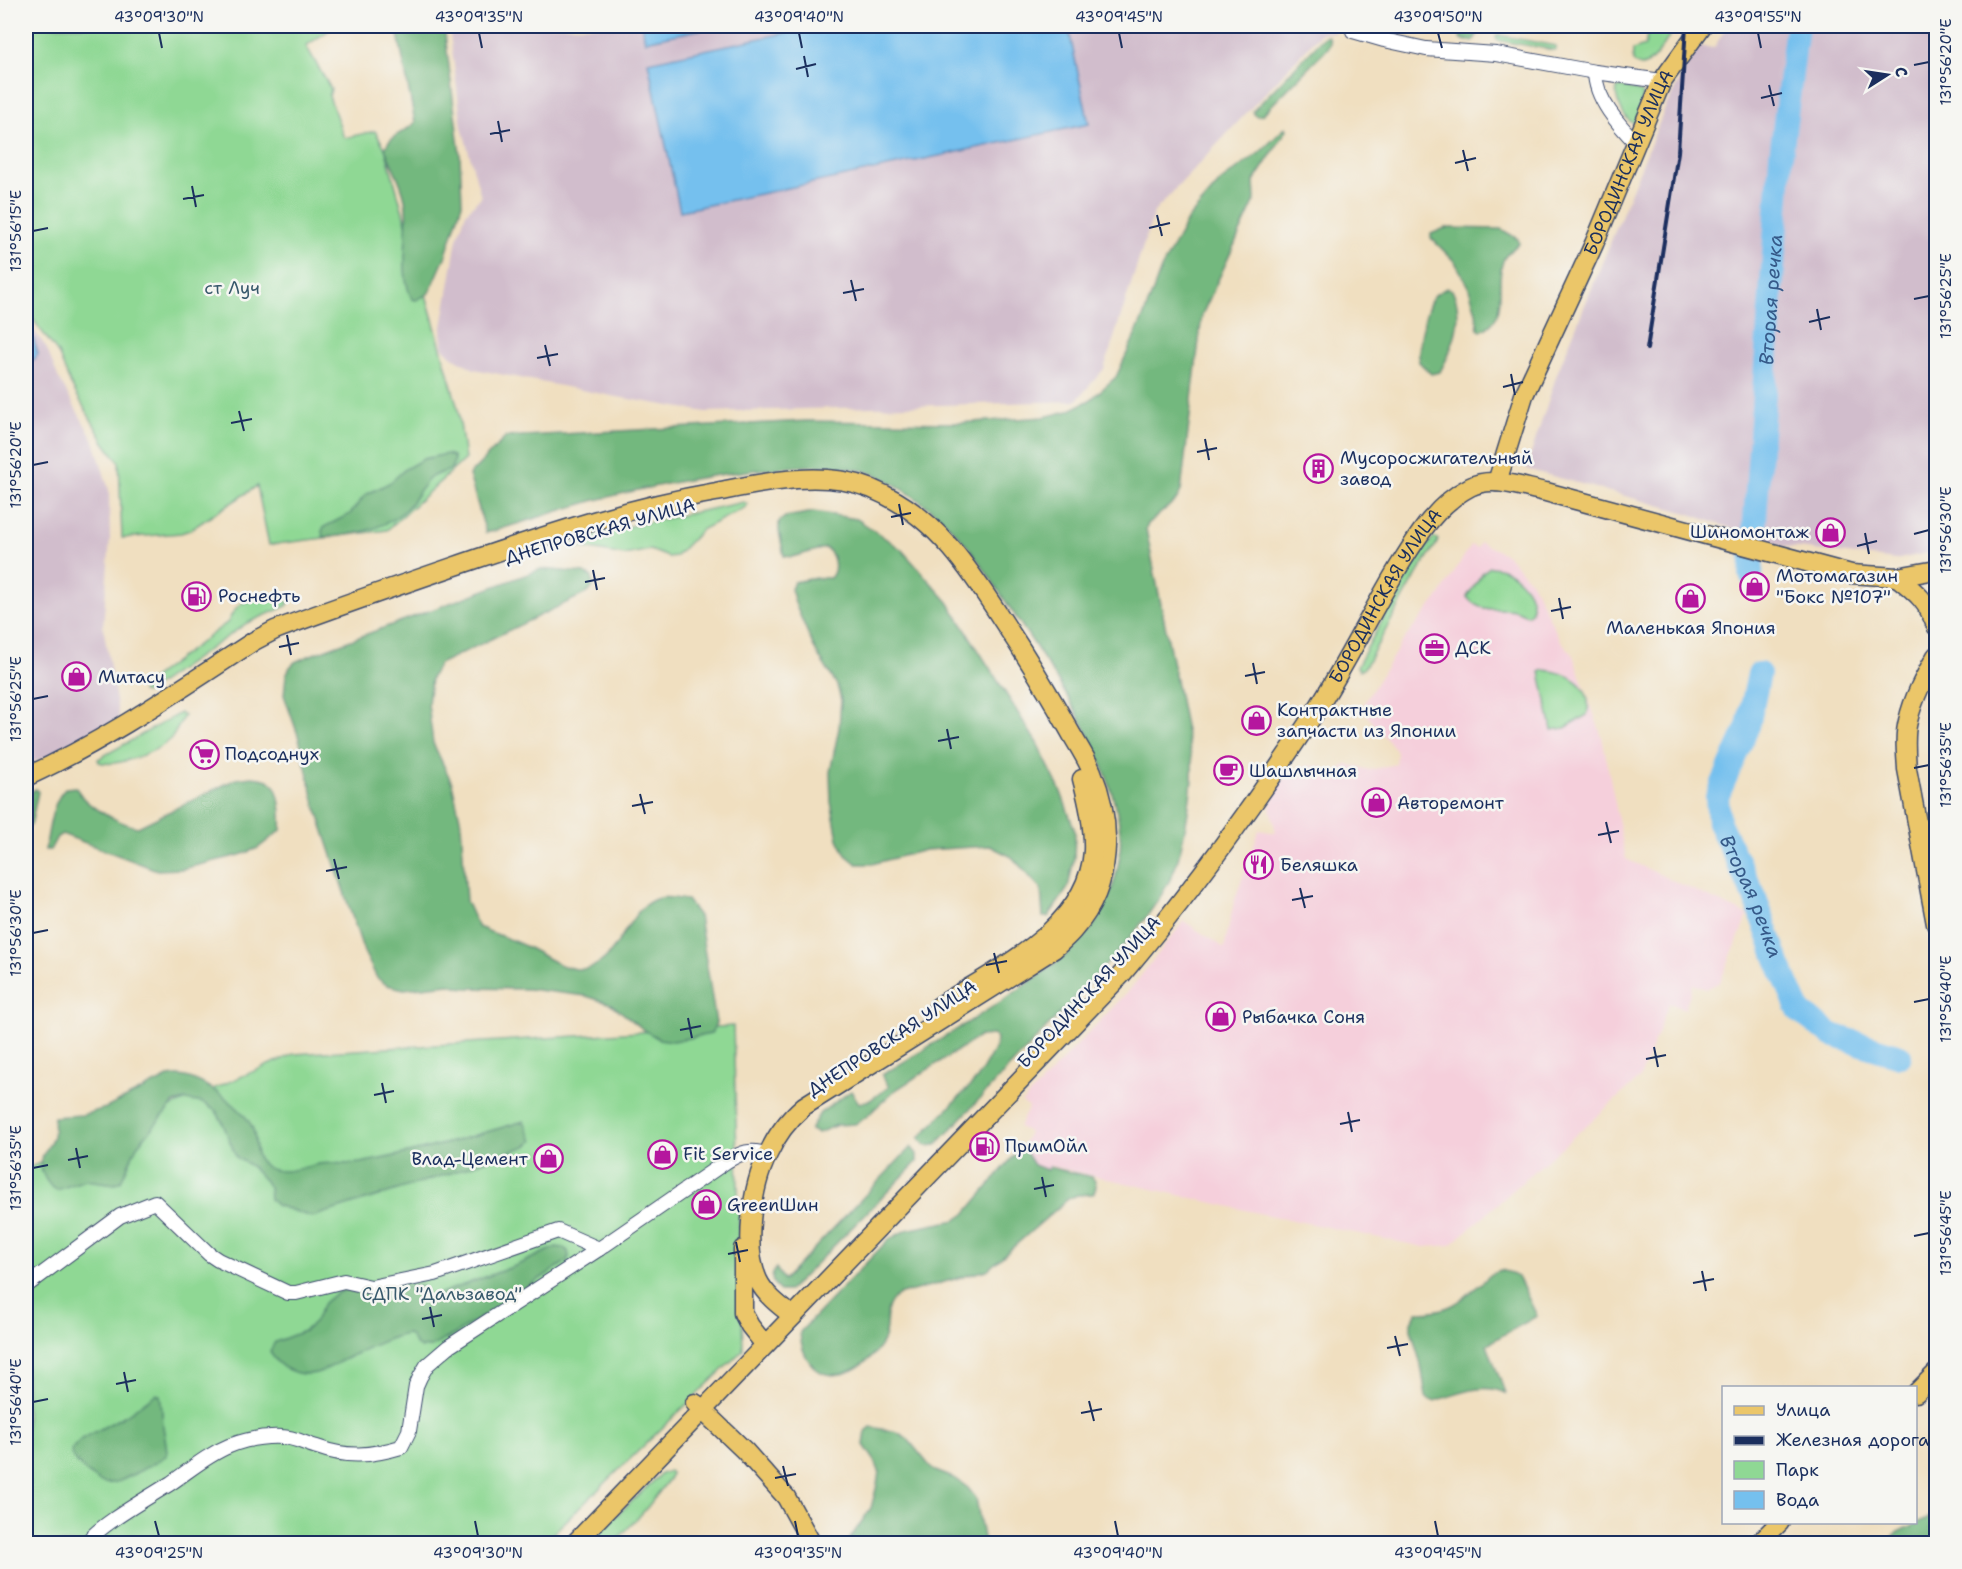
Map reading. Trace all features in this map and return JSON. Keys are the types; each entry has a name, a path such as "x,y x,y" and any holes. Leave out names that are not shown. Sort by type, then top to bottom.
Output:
{"main road":[{"name":"БОРОДИНСКАЯ УЛИЦА","path":"1499,477 1524,395 1594,244 1662,81 1702,26"},
{"name":"БОРОДИНСКАЯ УЛИЦА","path":"699,1407 1122,962 1221,835 1284,745 1310,705 1348,634 1417,520 1430,503 1463,479 1480,473 1522,479 1546,492 1851,574 1897,578 1936,570"},
{"name":"ДНЕПРОВСКАЯ УЛИЦА","path":"26,777 119,729 254,641 275,630 554,532 602,518 694,496 794,480 827,479 861,485 887,495 929,525 968,567 1040,677 1092,771 1106,827 1107,854 1103,877 1090,906 1076,927 1054,949 804,1106 762,1153 751,1178 744,1220 742,1297 744,1313 762,1342"},
{"name":"ДНЕПРОВСКАЯ УЛИЦА","path":"26,784 74,762 122,735 255,647 276,636 529,549 697,502 748,494 828,489 858,494 904,519 934,545 973,595 1031,683 1080,774 1087,797 1093,851 1089,874 1077,897 1064,919 1040,942 789,1105 767,1132 751,1221 751,1250 758,1279 767,1294 790,1313"},
{"path":"1897,578 1916,592 1931,609 1936,626"},
{"path":"1936,656 1923,681 1907,722 1906,747 1907,769 1936,924"},
{"path":"1917,1393 1936,1373"},
{"path":"559,1544 699,1407"},
{"path":"574,1544 699,1407"},
{"path":"699,1407 745,1451 786,1497 812,1544"},
{"path":"1758,1544 1778,1524"}],"street":[{"path":"1356,26 1353,31 1426,49 1496,54 1595,72 1662,81"},
{"path":"1595,72 1595,83 1609,109 1620,126 1637,144"},
{"path":"86,1544 89,1538 194,1466 227,1447 257,1437 286,1437 335,1454 353,1456 374,1454 401,1447 409,1431 416,1386 427,1365 448,1347 599,1249 727,1161 748,1151 762,1153"},
{"path":"26,1286 120,1216 155,1202 218,1260 288,1293 344,1281 371,1287 435,1274 558,1231 599,1249"}],"shaded area":[{"path":"449,26 1337,26 1334,33 1322,32 1154,212 1104,369 1076,401 706,412 474,369 451,356 443,348 441,333 457,239 466,213 481,197 462,127"},
{"path":"1727,26 1936,26 1936,551 1895,560 1782,546 1684,512 1526,469 1558,371 1666,106 1698,46 1714,48"},
{"path":"26,320 46,347 59,379 94,441 109,490 110,539 103,626 119,718 51,755 26,765"},
{"path":"1480,542 1507,555 1533,584 1560,640 1572,653 1602,737 1626,859 1748,915 1720,982 1706,989 1693,984 1685,1009 1669,1003 1640,1078 1451,1245 1424,1247 1258,1213 1051,1166 1048,1170 1034,1165 1022,1146 1029,1132 1019,1127 1029,1107 1022,1103 1132,987 1184,921 1224,948 1234,902 1259,830 1276,833 1270,807 1278,784 1297,770 1308,766 1321,766 1330,777 1347,764 1370,770 1396,764 1397,752 1361,708 1402,642 1440,595 1471,545 1477,548"}],"green space":[{"name":"ст Луч","path":"26,26 335,26 306,46 331,89 329,96 344,138 375,131 385,148 458,409 465,459 387,530 269,545 257,486 190,530 181,533 122,538 119,462 104,442 70,383 58,353 26,310"},
{"path":"398,26 444,26 460,155 462,204 446,255 433,285 428,294 416,300 412,299 405,276 407,225 405,200 385,148 391,139 415,122"},
{"path":"1464,26 1481,26 1473,41 1460,38"},
{"path":"1649,26 1674,26 1659,52 1647,64 1641,66 1633,61 1633,50 1645,46"},
{"path":"1498,35 1556,48 1554,50 1497,40"},
{"path":"1325,36 1328,36 1330,40 1327,48 1262,115 1254,114 1253,111"},
{"path":"1617,88 1642,92 1643,96 1634,124 1623,113 1618,103 1616,92"},
{"path":"1286,127 1287,130 1254,181 1255,200 1202,315 1181,491 1176,500 1148,524 1146,529 1192,761 1187,818 1173,873 1153,907 1127,941 936,1145 926,1146 919,1138 977,1079 996,1046 997,1039 993,1035 980,1036 894,1091 865,1118 855,1124 837,1125 818,1133 810,1130 820,1113 851,1091 859,1103 870,1100 889,1087 882,1075 1040,975 1076,946 1095,923 1108,900 1115,879 1120,857 1120,834 1113,796 1103,768 1077,714 1046,662 966,544 928,507 876,475 852,468 816,466 703,477 596,500 486,533 469,475 506,437 806,421 958,423 1044,417 1068,411 1090,400 1116,377 1143,318 1161,269 1188,219 1221,181 1259,153"},
{"path":"1445,228 1501,229 1518,239 1519,243 1503,261 1499,309 1496,317 1481,331 1478,329 1476,312 1468,285 1455,262 1431,238 1431,234"},
{"path":"1447,288 1452,290 1456,300 1458,321 1456,332 1440,372 1431,374 1419,362 1421,337 1431,300"},
{"path":"447,454 453,456 451,469 430,478 407,508 395,518 365,531 323,537 324,527 350,514 365,495 391,482 405,469 423,459"},
{"path":"744,502 747,504 746,507 701,530 676,556 668,557 650,550 624,555 573,546 575,542 630,526"},
{"path":"814,512 857,519 901,549 948,602 1037,743 1061,792 1075,831 1074,858 1068,888 1048,917 1043,917 1041,889 1012,857 990,846 925,850 872,864 857,864 846,855 838,839 831,802 830,772 839,728 841,700 837,685 815,650 791,589 794,582 830,578 834,571 834,562 831,554 825,548 792,557 784,556 779,531 779,522 785,517"},
{"path":"1433,538 1438,539 1437,543 1366,665 1359,670 1357,667 1384,618"},
{"path":"1490,567 1506,570 1526,588 1532,603 1532,611 1528,615 1514,610 1483,608 1467,597 1483,572"},
{"path":"541,569 584,573 592,577 593,586 589,592 439,664 431,678 428,704 433,743 452,783 461,823 466,901 478,927 523,945 560,964 580,969 593,967 604,959 647,903 662,897 687,900 699,916 716,1023 711,1034 673,1041 659,1039 611,1004 586,996 528,989 464,988 449,984 404,989 387,985 377,978 364,952 315,804 299,738 284,695 286,675 295,662 311,655"},
{"path":"264,597 284,599 289,603 287,606 247,623 146,693 142,692 145,684 228,622 238,607 251,599"},
{"path":"1544,670 1562,674 1577,682 1587,696 1587,715 1565,728 1552,730 1540,672"},
{"path":"180,713 184,715 178,728 164,745 125,761 99,762 98,759"},
{"path":"252,777 271,782 277,791 281,830 258,848 240,855 182,869 157,870 62,834 57,837 50,850 45,850 54,809 66,788 75,787 95,808 117,820 138,827 236,779"},
{"path":"36,789 38,792 31,825 26,828 32,791"},
{"name":"СДПК \"Дальзавод\"","path":"733,1026 743,1350 543,1543 26,1543 26,1169 294,1054"},
{"path":"176,1076 195,1080 218,1093 238,1109 251,1125 261,1162 278,1171 319,1164 355,1164 381,1159 524,1121 533,1141 526,1146 457,1171 312,1217 276,1205 270,1199 269,1188 265,1181 251,1166 236,1157 216,1111 203,1103 186,1100 174,1103 137,1146 121,1181 115,1184 85,1180 57,1190 52,1188 40,1164 53,1136 54,1117 82,1115 106,1108 168,1077"},
{"path":"1022,1146 1034,1165 1047,1170 1049,1167 1092,1177 1096,1185 1093,1194 1077,1195 1068,1199 987,1270 898,1295 888,1309 884,1338 880,1347 864,1363 853,1370 832,1375 813,1366 807,1358 800,1332 888,1240 906,1230 956,1220 965,1214"},
{"path":"911,1147 917,1154 917,1162 789,1291 780,1291 772,1280 776,1268 784,1280"},
{"path":"556,1247 568,1251 569,1257 566,1262 431,1347 421,1348 415,1344 410,1335 406,1334 373,1346 322,1371 309,1374 288,1370 277,1362 270,1351 275,1342 304,1331 314,1323 324,1303 335,1294 347,1289 371,1295 416,1285 422,1287 431,1297 515,1266"},
{"path":"1501,1270 1514,1274 1519,1279 1537,1316 1487,1344 1505,1393 1479,1389 1461,1392 1435,1401 1429,1400 1426,1397 1411,1322 1417,1312 1442,1309 1460,1301 1494,1272"},
{"path":"156,1394 160,1395 167,1455 113,1483 102,1483 75,1461 71,1450 80,1440 126,1415"},
{"path":"871,1427 897,1432 907,1438 933,1470 956,1479 968,1488 976,1498 984,1543 847,1543 871,1508 877,1485 879,1471 864,1445 866,1431"},
{"path":"669,1471 670,1478 646,1509 614,1543 587,1543 661,1474"},
{"path":"1936,1514 1936,1543 1885,1543 1897,1533"}],"water":[{"path":"642,26 717,26 645,41"},
{"path":"818,26 1068,26 1089,124 680,211 648,62"},
{"path":"26,331 34,340 38,354 35,359 26,363"}],"waterway":[{"name":"Вторая речка","path":"1751,575 1781,155 1797,26"},
{"name":"Вторая речка","path":"1759,674 1748,726 1717,797 1719,823 1754,895 1799,1011 1832,1035 1900,1056"}],"railway":[{"path":"1647,349 1678,152 1686,26"}],"place":[{"name":"Мусоросжигательный завод","path":"1319,468"},
{"name":"Шиномонтаж","path":"1830,532"},
{"name":"Мотомагазин \"Бокс №107\"","path":"1755,586"},
{"name":"Роснефть","path":"197,596"},
{"name":"Маленькая Япония","path":"1691,599"},
{"name":"ДСК","path":"1434,648"},
{"name":"Митасу","path":"77,677"},
{"name":"Контрактные запчасти из Японии","path":"1256,720"},
{"name":"Подсоднух","path":"204,754"},
{"name":"Шашлычная","path":"1228,771"},
{"name":"Авторемонт","path":"1376,803"},
{"name":"Беляшка","path":"1259,865"},
{"name":"Рыбачка Соня","path":"1221,1017"},
{"name":"ПримОйл","path":"984,1146"},
{"name":"Fit Service","path":"662,1154"},
{"name":"Влад-Цемент","path":"549,1159"},
{"name":"GreenШин","path":"706,1205"}]}
